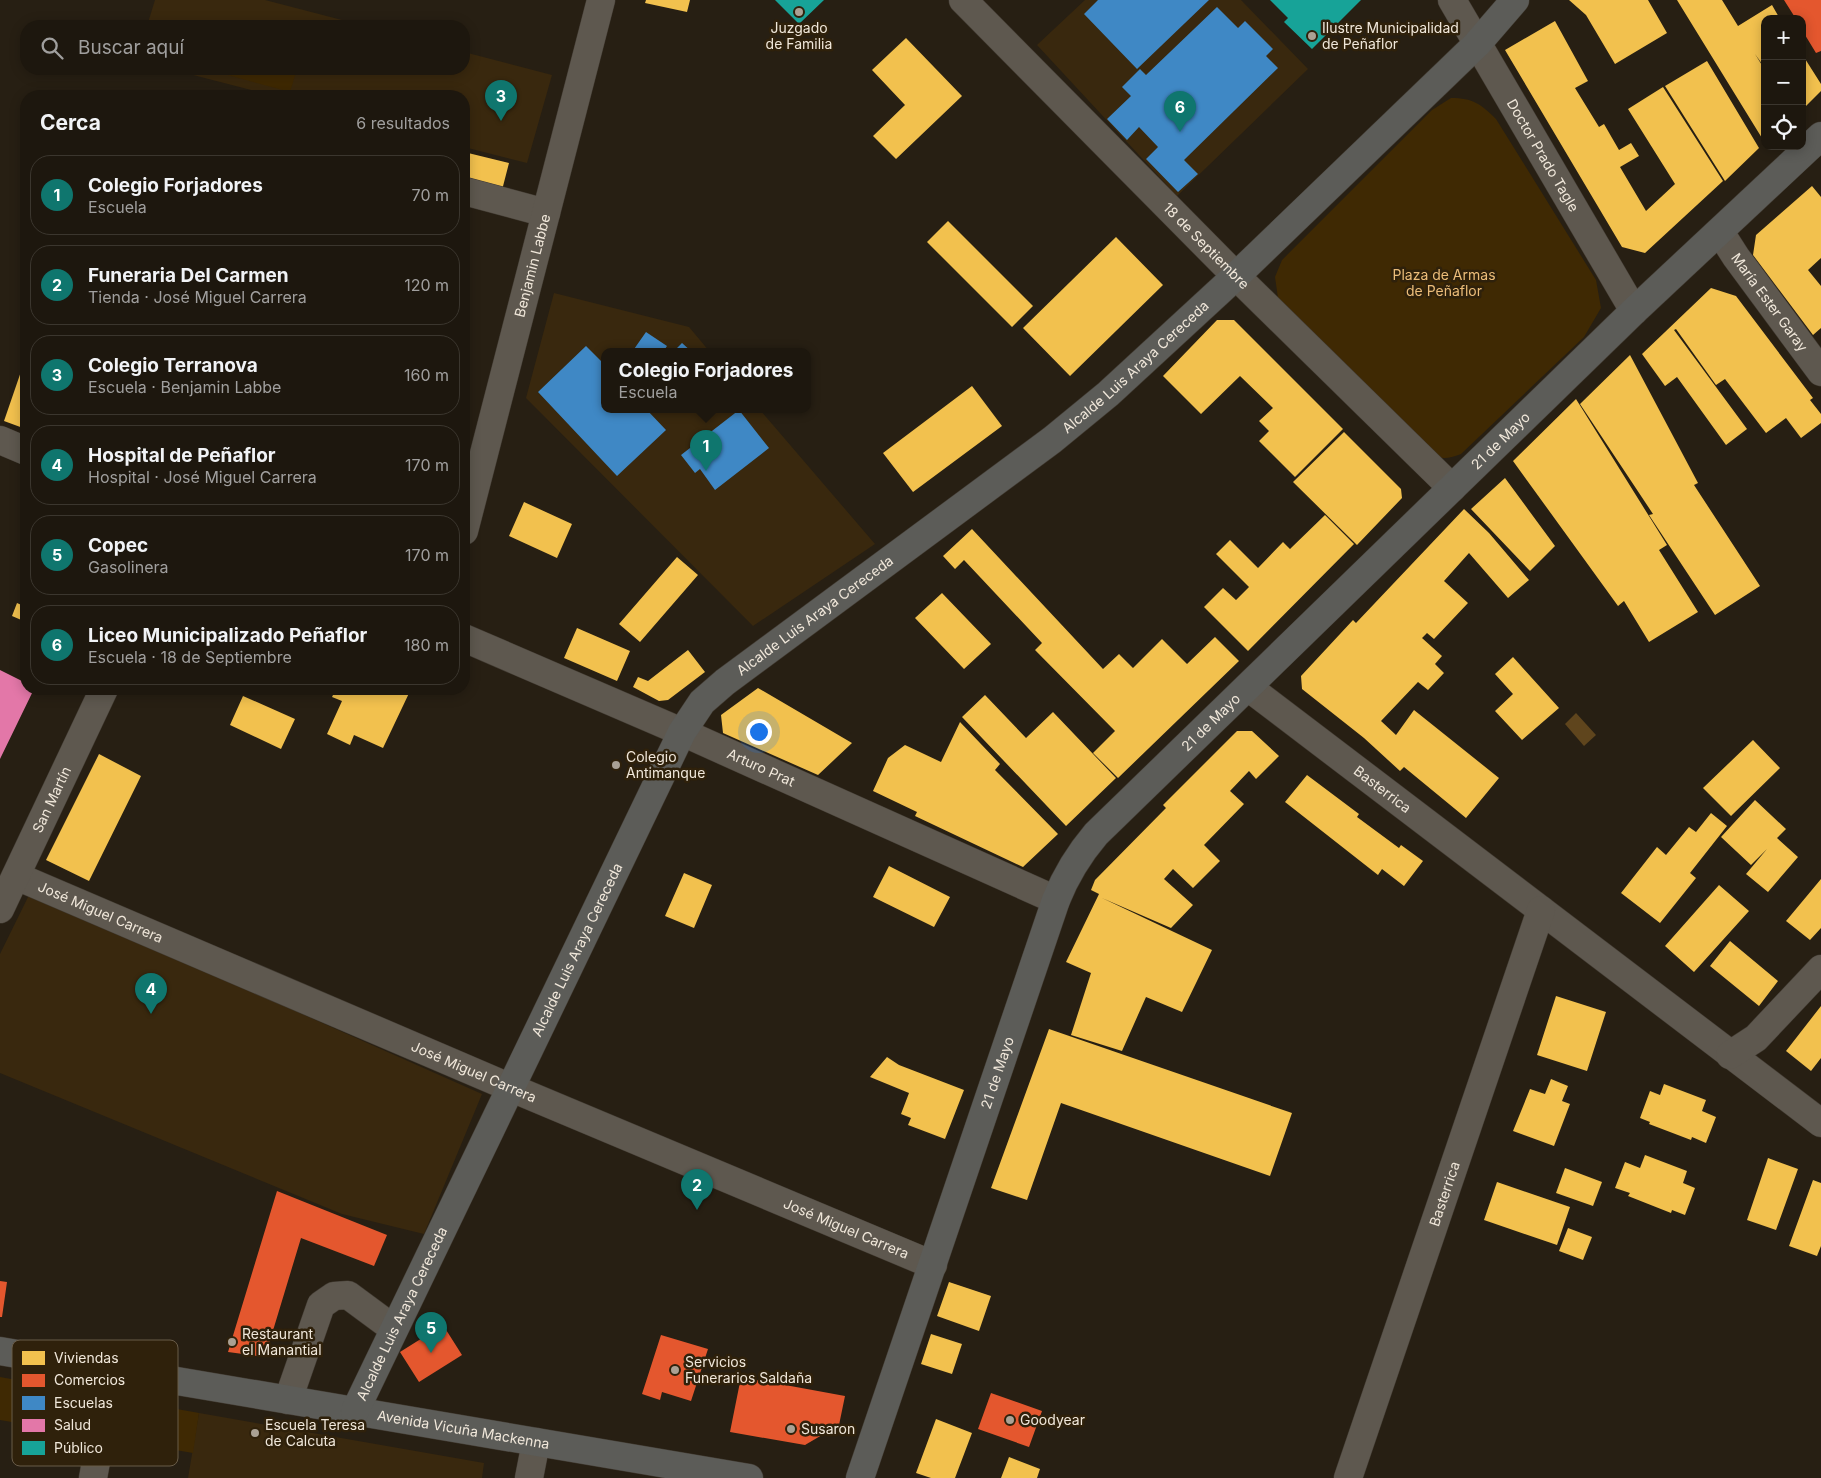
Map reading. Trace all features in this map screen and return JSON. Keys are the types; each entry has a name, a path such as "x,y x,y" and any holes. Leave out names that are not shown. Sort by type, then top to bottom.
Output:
{"main road":[{"name":"Alcalde Luis Araya Cereceda","path":"355,1411 509,1087 682,732 702,702 1052,440 1108,394 1236,276 1477,44 1514,0"},
{"name":"21 de Mayo","path":"860,1478 1056,900 1073,864 1096,834 1248,686 1634,311 1821,136"},
{"name":"Avenida Vicuña Mackenna","path":"178,1381 741,1477"}],"street":[{"name":"Benjamin Labbe","path":"470,509 601,0"},
{"name":"18 de Septiembre","path":"963,0 1236,276 1452,488"},
{"name":"Doctor Prado Tagle","path":"1452,0 1634,311"},
{"path":"470,193 546,213"},
{"name":"María Ester Garay","path":"1720,232 1736,257 1821,372"},
{"path":"0,440 20,448"},
{"name":"Arturo Prat","path":"470,641 682,732 1056,900"},
{"name":"Basterrica","path":"1248,686 1821,1123"},
{"name":"San Martín","path":"0,910 101,695"},
{"name":"José Miguel Carrera","path":"16,876 509,1087 933,1264"},
{"name":"Basterrica","path":"1348,1478 1541,910"},
{"path":"1730,1055 1756,1038 1821,970"},
{"path":"288,1400 321,1305 328,1298 348,1295 394,1329"},
{"path":"529,1478 536,1442"}],"shaded area":[{"path":"155,0 265,0 342,20 149,20"},
{"path":"1085,0 1241,0 1308,69 1177,196 1037,45"},
{"path":"470,54 552,75 527,163 470,149 470,90 251,90 193,75 470,75"},
{"path":"554,293 689,327 707,348 601,348 601,413 763,413 875,544 753,626 526,398"},
{"path":"1576,713 1596,735 1584,746 1565,724"},
{"path":"30,893 482,1094 424,1234 342,1214 0,1073 0,954"},
{"name":"Escuela Teresa de Calcuta","path":"199,1413 484,1463 482,1478 188,1478"}],"green space":[{"path":"228,75 295,75 291,90 283,90"},
{"name":"Plaza de Armas de Peñaflor","path":"1451,98 1465,99 1476,103 1486,109 1496,119 1596,280 1601,308 1584,337 1461,454 1443,458 1434,456 1418,447 1278,298 1275,277 1282,260 1432,110"},
{"path":"0,1377 12,1379 12,1422 0,1420"},
{"path":"178,1409 199,1413 193,1453 178,1450"}],"building: Viviendas":[{"path":"646,0 690,0 687,12 645,3"},
{"path":"1569,0 1648,0 1667,33 1615,64 1586,15"},
{"path":"1677,0 1722,0 1738,26 1772,5 1778,15 1761,15 1761,62 1755,54 1761,64 1761,136"},
{"path":"1555,21 1588,81 1575,88 1599,127 1604,124 1619,150 1631,143 1639,156 1620,167 1646,211 1675,184 1628,109 1663,87 1723,181 1645,253 1622,247 1505,50"},
{"path":"906,38 962,96 896,159 873,136 905,105 872,70"},
{"path":"1806,60 1821,84 1821,91 1806,106"},
{"path":"1707,61 1759,148 1725,181 1665,86"},
{"path":"470,153 509,163 501,194 470,186"},
{"path":"1812,186 1821,197 1821,258 1808,270 1821,286 1821,328 1813,335 1753,255 1756,235"},
{"path":"948,221 1033,306 1012,327 927,242"},
{"path":"1116,237 1163,285 1070,376 1023,328"},
{"path":"1711,288 1736,296 1813,398 1810,400 1821,414 1821,423 1801,438 1786,418 1766,433 1725,379 1716,385 1676,329 1674,330 1747,429 1726,445 1677,377 1665,386 1642,354"},
{"path":"1217,320 1234,320 1343,429 1295,477 1259,441 1269,431 1259,421 1273,408 1240,376 1201,414 1163,376"},
{"path":"1630,355 1698,483 1694,485 1760,586 1715,615 1649,515 1653,514 1580,404"},
{"path":"20,374 20,427 4,421"},
{"path":"972,386 1002,426 913,492 883,453"},
{"path":"1576,399 1667,545 1659,550 1698,612 1649,642 1624,601 1618,606 1513,461"},
{"path":"1344,432 1401,489 1402,498 1357,545 1293,482"},
{"path":"1505,478 1555,546 1530,571 1471,509"},
{"path":"524,502 572,524 557,558 509,536"},
{"path":"1464,509 1489,533 1529,580 1508,598 1469,553 1444,581 1468,603 1434,639 1427,633 1422,638 1442,656 1435,664 1444,673 1428,690 1418,682 1381,721 1396,735 1414,710 1499,778 1466,818 1404,767 1400,771 1364,738 1302,689 1301,676 1353,620 1356,623"},
{"path":"1325,515 1354,544 1248,651 1204,607 1223,588 1236,600 1249,587 1216,554 1230,540 1258,568 1283,542 1290,549"},
{"path":"972,529 1103,669 1119,654 1133,668 1162,639 1187,664 1215,637 1239,661 1118,778 1093,753 1115,731 1035,650 1042,643 964,560 955,569 943,556"},
{"path":"677,557 698,575 640,642 619,624"},
{"path":"942,593 991,644 964,669 915,618"},
{"path":"17,603 20,604 20,619 12,616"},
{"path":"577,628 630,651 617,681 564,658"},
{"path":"688,650 705,672 668,700 659,701 633,687 638,677 648,681"},
{"path":"1513,657 1559,708 1522,740 1495,711 1513,694 1495,674"},
{"path":"758,688 852,743 818,775 723,733 721,715"},
{"path":"333,695 408,695 383,748 354,735 350,745 327,734 342,701 332,697"},
{"path":"985,695 1026,738 1053,712 1116,778 1066,826 962,717"},
{"path":"243,696 295,719 281,749 230,725"},
{"path":"960,722 1000,764 995,770 1058,834 1023,867 915,816 917,812 873,791 888,758 905,745 941,762"},
{"path":"1237,731 1252,731 1279,756 1256,779 1249,771 1230,791 1244,804 1204,845 1220,861 1193,888 1173,869 1164,879 1193,905 1171,928 1102,898 1212,950 1182,1012 1146,997 1122,1051 1071,1035 1091,973 1066,962 1099,894 1091,890 1095,880 1166,808 1163,805"},
{"path":"1753,740 1780,768 1731,816 1703,788"},
{"path":"99,754 141,776 89,881 46,860"},
{"path":"1307,775 1359,814 1357,817 1399,848 1401,845 1423,861 1404,886 1382,869 1378,875 1285,802"},
{"path":"1755,800 1786,829 1777,838 1798,857 1768,892 1746,874 1767,849 1751,865 1721,837"},
{"path":"1711,813 1727,826 1690,873 1696,878 1660,923 1621,893 1657,847 1666,855 1689,827 1696,832"},
{"path":"889,866 950,897 934,927 873,897"},
{"path":"684,873 712,885 694,928 665,916"},
{"path":"1821,879 1821,928 1810,940 1786,921"},
{"path":"1719,885 1749,911 1694,972 1665,946"},
{"path":"1730,941 1778,981 1759,1006 1710,966"},
{"path":"1556,996 1606,1012 1587,1071 1537,1055"},
{"path":"1821,1006 1821,1058 1811,1071 1786,1051"},
{"path":"1049,1029 1292,1113 1270,1176 1061,1103 1027,1200 991,1188"},
{"path":"887,1057 899,1065 964,1090 945,1139 908,1125 911,1118 901,1114 909,1093 870,1077"},
{"path":"1551,1079 1568,1086 1562,1101 1570,1104 1554,1146 1513,1131 1530,1089 1545,1094"},
{"path":"1664,1084 1706,1100 1702,1111 1716,1117 1706,1143 1692,1137 1691,1140 1649,1124 1650,1122 1640,1118 1650,1091 1660,1095"},
{"path":"1645,1155 1687,1171 1683,1183 1695,1188 1685,1215 1672,1210 1671,1213 1628,1196 1630,1193 1615,1188 1625,1162 1640,1168"},
{"path":"1768,1158 1798,1169 1776,1230 1747,1220"},
{"path":"1565,1168 1602,1182 1593,1206 1556,1193"},
{"path":"1813,1180 1821,1183 1821,1246 1817,1256 1789,1246"},
{"path":"1497,1182 1570,1207 1557,1245 1484,1220"},
{"path":"1568,1228 1592,1237 1583,1260 1559,1251"},
{"path":"949,1282 991,1296 979,1331 937,1316"},
{"path":"931,1334 962,1344 952,1374 921,1364"},
{"path":"936,1419 972,1433 955,1478 931,1478 916,1473"},
{"path":"1009,1457 1040,1469 1037,1478 1001,1478"}],"building: Comercios":[{"path":"1784,0 1821,0 1821,51 1816,53 1806,37 1806,15 1793,15"},
{"path":"277,1191 387,1235 374,1266 301,1238 265,1357 228,1352"},
{"path":"0,1281 7,1282 2,1317 0,1317"},
{"path":"443,1325 462,1355 419,1382 400,1352"},
{"name":"Servicios Funerarios Saldaña","path":"661,1335 708,1349 691,1401 662,1392 660,1400 642,1394"},
{"path":"741,1377 845,1396 839,1425 805,1445 730,1432"},
{"name":"Goodyear","path":"991,1393 1042,1411 1029,1447 978,1429"}],"building: Escuelas":[{"path":"1098,0 1209,0 1137,69 1084,14"},
{"path":"1217,7 1238,28 1245,21 1273,49 1266,56 1278,68 1184,160 1198,174 1178,192 1146,159 1158,147 1139,127 1127,140 1107,119 1131,96 1122,87 1140,69 1146,75"},
{"path":"646,332 667,346 666,348 635,348"},
{"path":"682,343 688,348 677,348"},
{"path":"586,346 601,361 601,413 650,413 666,430 617,476 538,392"},
{"path":"735,413 741,413 769,448 715,490 700,469 695,473 681,455"}],"building: Salud":[{"path":"0,670 20,680 20,695 31,695 0,759"}],"building: Público":[{"name":"Juzgado de Familia","path":"775,0 824,0 799,24"},
{"name":"Ilustre Municipalidad de Peñaflor","path":"1270,0 1361,0 1312,49 1284,22 1288,18"}],"place":[{"name":"Juzgado de Familia","path":"799,12"},
{"name":"Ilustre Municipalidad de Peñaflor","path":"1312,36"},
{"name":"Colegio Terranova","path":"501,121"},
{"name":"Liceo Municipalizado Peñaflor","path":"1180,132"},
{"name":"Colegio Forjadores","path":"706,471"},
{"name":"Colegio Antimanque","path":"616,765"},
{"name":"Hospital de Peñaflor","path":"151,1014"},
{"name":"Funeraria Del Carmen","path":"697,1210"},
{"name":"Restaurant el Manantial","path":"232,1342"},
{"name":"Copec","path":"431,1353"},
{"name":"Servicios Funerarios Saldaña","path":"675,1370"},
{"name":"Goodyear","path":"1010,1420"},
{"name":"Susaron","path":"791,1429"},
{"name":"Escuela Teresa de Calcuta","path":"255,1433"}]}
